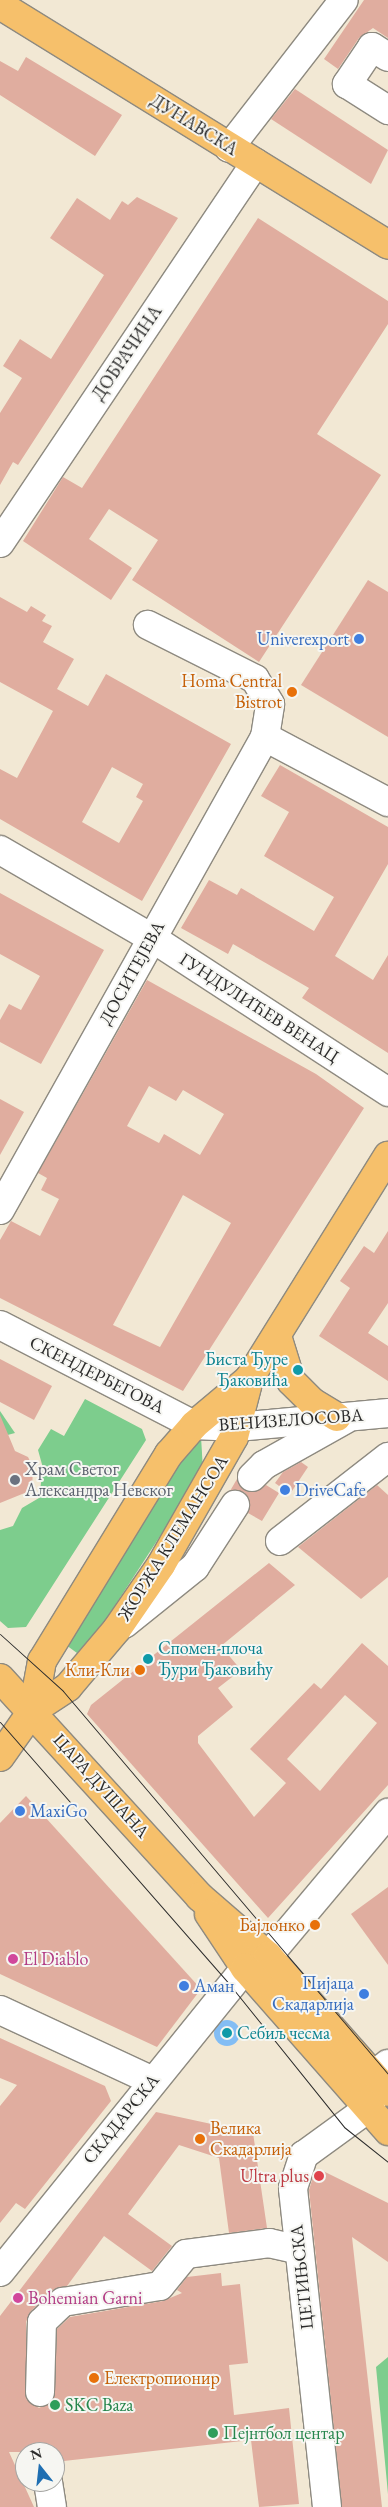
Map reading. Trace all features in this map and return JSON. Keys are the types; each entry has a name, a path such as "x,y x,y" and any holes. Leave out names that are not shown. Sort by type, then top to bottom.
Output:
{"main road":[{"name":"ДУНАВСКА","path":"0,4 229,148 387,241"},
{"name":"ЖОРЖА КЛЕМАНСОА","path":"33,1710 42,1661 168,1454 194,1425 249,1379 388,1156"},
{"path":"277,1336 292,1381 312,1402 344,1416"},
{"name":"ЖОРЖА КЛЕМАНСОА","path":"33,1710 68,1687 117,1629 161,1565 237,1427 249,1379"},
{"name":"ЦАРА ДУШАНА","path":"0,1678 33,1710 256,1962"},
{"path":"0,1757 33,1710"},
{"path":"256,1962 382,2079"},
{"path":"256,1962 366,2110 388,2131"}],"street":[{"path":"229,148 344,0"},
{"path":"388,57 372,47 347,84 388,110"},
{"name":"ДОБРАЧИНА","path":"0,543 255,163"},
{"path":"148,625 255,679 270,704 265,737 388,802"},
{"name":"ДОСИТЕЈЕВА","path":"0,1210 265,737"},
{"name":"ГУНДУЛИЋЕВ ВЕНАЦ","path":"0,850 152,938 388,1092"},
{"name":"СКЕНДЕРБЕГОВА","path":"0,1325 194,1425"},
{"path":"383,1413 388,1450"},
{"name":"ВЕНИЗЕЛОСОВА","path":"194,1425 237,1427 383,1413"},
{"path":"252,1477 264,1465 344,1416"},
{"path":"280,1541 388,1457"},
{"path":"117,1629 195,1567 235,1505"},
{"name":"СКАДАРСКА","path":"0,2272 153,2081 388,1813"},
{"path":"0,2010 153,2081"},
{"name":"ЦЕТИЊСКА","path":"327,2507 300,2250 295,2173 304,2156 366,2110 382,2079"},
{"path":"40,2392 42,2322 63,2302 160,2286 186,2254 269,2243 300,2250"},
{"path":"50,2492 52,2507"}],"green space":[{"path":"85,1399 142,1429 146,1440 26,1627 8,1628 0,1621 0,1530 13,1526 22,1508 39,1498 43,1468 38,1450 51,1429 64,1436"},
{"path":"0,1411 15,1433 0,1437"},
{"path":"201,1437 203,1470 103,1624 77,1653 66,1645 172,1467"},
{"path":"388,2357 388,2494 376,2367"}],"water":[{"name":"Себиљ чесма","path":"227,2020 236,2024 240,2033 236,2042 227,2046 218,2042 214,2033 218,2024"}],"building":[{"path":"364,0 388,0 388,38 373,28 359,38 338,69 324,59"},
{"path":"26,57 122,115 95,156 0,95 0,61 18,71"},
{"path":"295,89 388,150 371,184 271,119"},
{"path":"137,197 178,218 18,465 13,462 0,485 0,413 22,378 3,366 20,339 51,359 104,275 50,238 77,198 110,220 122,201 128,205"},
{"path":"258,218 388,301 388,324 317,434 381,475 259,662 132,580 158,540 109,509 89,539 132,568 111,600 23,541 63,477 82,488"},
{"name":"Univerexport","path":"368,580 388,592 388,737 301,685"},
{"path":"0,597 27,612 31,606 46,615 42,621 52,626 43,642 74,659 57,689 88,706 106,674 231,744 142,901 0,819 0,769 17,778 53,711 0,682","holes":["112,767 143,784 136,797 143,801 119,843 82,822"]},
{"path":"280,765 388,827 388,864 335,956 373,980 388,955 388,1053 302,998 309,988 233,944 228,954 181,928 209,880 237,895 241,888 314,931 334,897 264,856 289,812 261,796"},
{"path":"0,893 104,950 41,1064 0,1042 0,1020 9,1004 21,1010 40,976 0,954"},
{"path":"147,980 316,1074 364,1108 183,1391 0,1298 0,1240 11,1221 40,1236 59,1199 41,1190 47,1178 38,1173","holes":["149,1086 176,1101 183,1090 224,1114 200,1155 164,1134 159,1143 127,1126","183,1195 231,1223 160,1347 113,1325"]},
{"path":"0,1099 24,1112 0,1155"},
{"path":"388,1231 388,1303 368,1333 388,1346 388,1381 319,1336 350,1288 340,1281 364,1246 374,1253"},
{"path":"0,1359 52,1386 34,1420 0,1402"},
{"name":"Храм Светог Александра Невског","path":"0,1415 15,1451 28,1457 33,1467 32,1490 0,1503"},
{"path":"301,1462 308,1467 290,1494 275,1483 283,1472"},
{"path":"237,1479 248,1492 266,1485 279,1493 262,1521 248,1513 249,1498 244,1492 230,1491"},
{"path":"377,1485 388,1495 388,1577 361,1599 298,1547"},
{"path":"269,1563 295,1585 221,1646 241,1670 218,1688 233,1707 198,1736 198,1743 254,1817 286,1783 250,1749 314,1683 321,1689 362,1643 388,1666 388,1785 268,1918 87,1714 91,1705","holes":["345,1695 377,1723 320,1791 287,1759"]},
{"path":"26,1796 201,1989 157,2047 0,1974 0,1823"},
{"path":"388,1887 388,1965 351,1914"},
{"path":"0,2038 105,2086 111,2101 25,2209 16,2203 0,2223 0,2106 17,2085 0,2078"},
{"path":"156,2112 253,2133 267,2228 229,2233 219,2158 179,2145 128,2214 172,2246 152,2271 104,2236 67,2286 53,2290 31,2311 26,2322 26,2399 39,2408 54,2400 57,2329 70,2317 163,2301 182,2293 177,2290 187,2277 221,2273 222,2286 240,2284 248,2363 229,2365 234,2415 289,2408 299,2504 259,2507 251,2440 65,2461 65,2442 15,2442 15,2452 9,2452 15,2465 15,2492 27,2492 34,2507 0,2507 0,2316"},
{"path":"323,2171 388,2203 388,2262 352,2237 382,2507 342,2507 309,2190 313,2177"}],"tram line":[{"path":"0,1634 63,1691 388,2074"},
{"path":"0,1722 230,1985 344,2127 388,2162"}],"place":[{"name":"Univerexport","path":"359,639"},
{"name":"Homa Central Bistrot","path":"292,692"},
{"name":"Биста Ђуре Ђаковића","path":"298,1370"},
{"name":"Храм Светог Александра Невског","path":"15,1480"},
{"name":"DriveCafe","path":"285,1490"},
{"name":"Спомен-плоча Ђури Ђаковићу","path":"148,1659"},
{"name":"Кли-Кли","path":"140,1670"},
{"name":"MaxiGo","path":"20,1811"},
{"name":"Бајлонко","path":"315,1925"},
{"name":"El Diablo","path":"13,1959"},
{"name":"Аман","path":"184,1986"},
{"name":"Пијаца Скадарлија","path":"364,1994"},
{"name":"Себиљ чесма","path":"227,2033"},
{"name":"Велика Скадарлија","path":"200,2139"},
{"name":"Ultra plus","path":"319,2176"},
{"name":"Bohemian Garni","path":"18,2298"},
{"name":"Електропионир","path":"94,2378"},
{"name":"SKC Baza","path":"55,2405"},
{"name":"Пејнтбол центар","path":"213,2433"}]}
